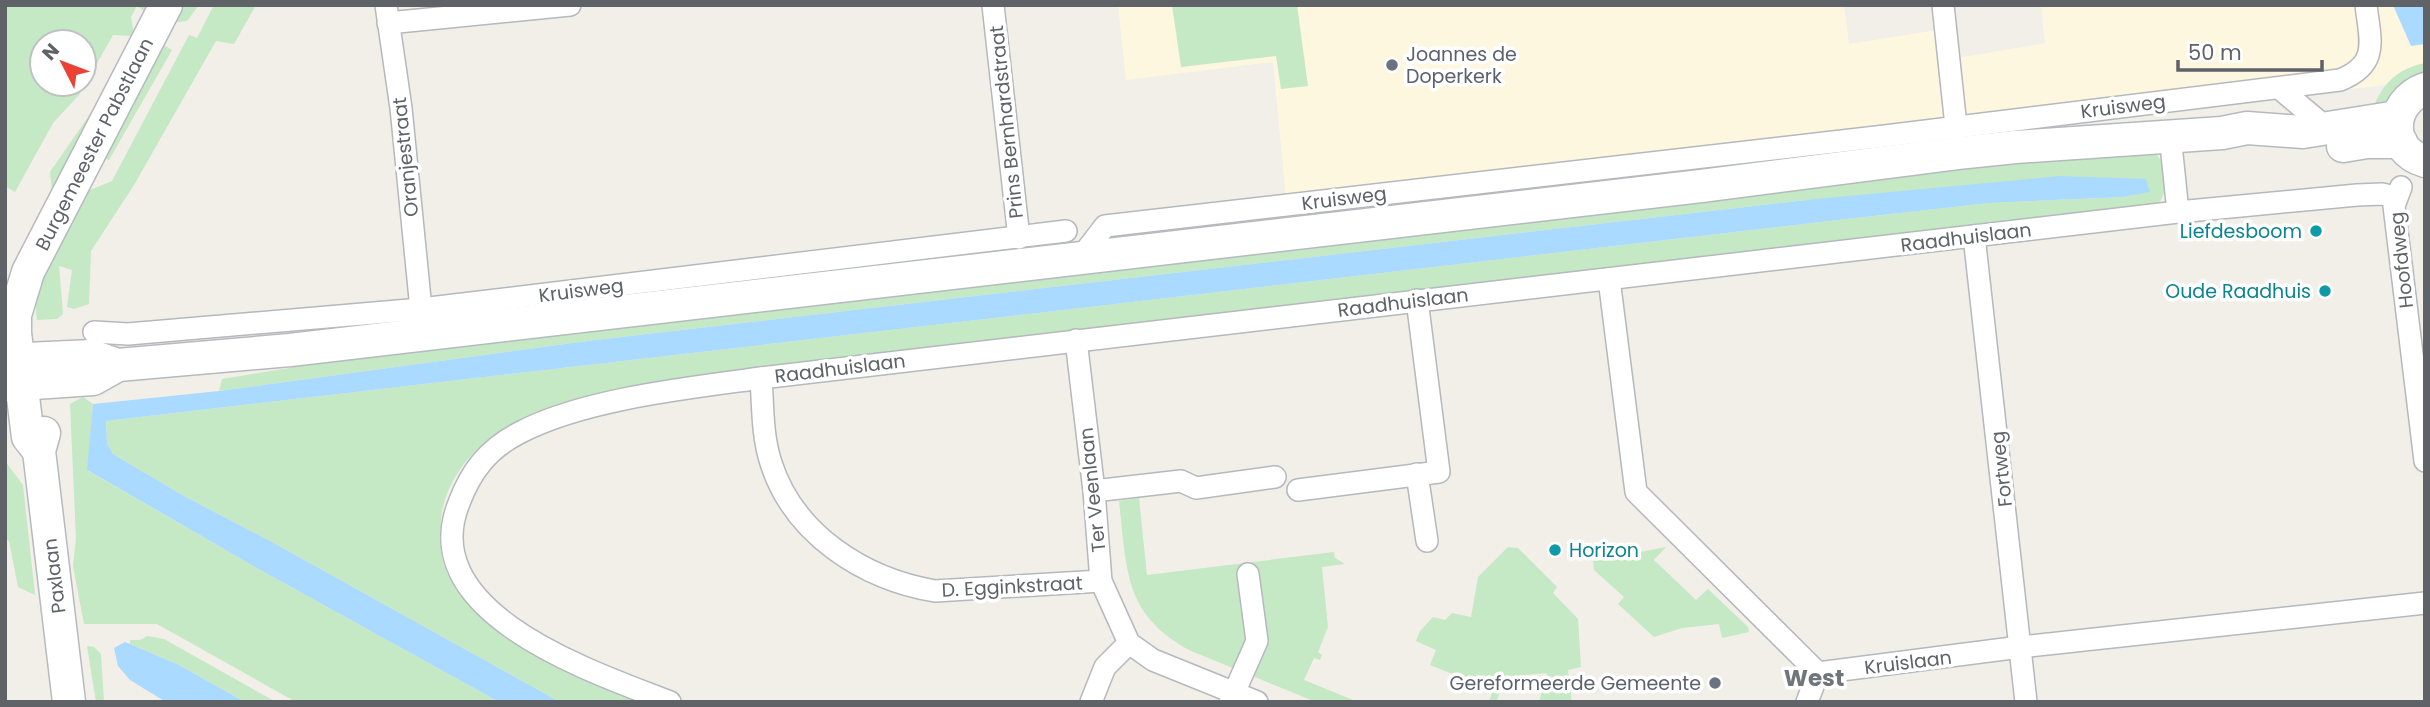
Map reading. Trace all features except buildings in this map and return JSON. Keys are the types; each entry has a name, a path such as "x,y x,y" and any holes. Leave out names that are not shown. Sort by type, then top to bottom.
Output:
{"street":[{"name":"Burgemeester Pabstlaan","path":"21,372 28,272 166,5"},
{"path":"387,14 570,5"},
{"name":"Prins Bernhardstraat","path":"993,5 1019,238"},
{"path":"1943,5 1956,126"},
{"name":"Kruisweg","path":"94,332 128,334 421,309 1019,238 1073,244 1105,226 1885,136 2340,80 2363,65 2370,42 2366,5"},
{"name":"Oranjestraat","path":"387,14 401,108 421,309"},
{"path":"2279,88 2328,129"},
{"path":"2425,89 2413,95 2399,130 2413,156 2425,162"},
{"path":"2015,147 2039,116"},
{"name":"Kruisweg","path":"21,372 93,379 118,365 290,349 1073,244 1592,198 2015,147 2222,133 2247,128 2303,132 2328,129 2399,130"},
{"name":"Kruisweg","path":"2222,133 2269,149 2294,151 2367,142 2399,130"},
{"path":"2170,135 2178,212"},
{"path":"1885,136 1905,160"},
{"path":"1592,198 1622,166"},
{"name":"Raadhuislaan","path":"670,702 579,666 539,645 493,614 461,574 453,551 451,531 455,511 467,483 481,462 499,445 557,418 623,400 761,378 2178,212 2399,191"},
{"name":"Hoofdweg","path":"2399,191 2394,206 2425,461"},
{"name":"Fortweg","path":"1974,236 2026,702"},
{"path":"1609,279 1636,492 1818,673 1807,702"},
{"path":"1297,489 1439,472 1418,300"},
{"name":"Ter Veenlaan","path":"1076,341 1094,491 1101,581 1129,643"},
{"name":"Paxlaan","path":"21,372 28,437 39,451 69,702"},
{"name":"D. Egginkstraat","path":"761,378 765,439 771,464 783,489 815,532 837,552 861,568 912,587 935,591 1101,581"},
{"path":"1417,474 1427,541"},
{"path":"1094,491 1181,481 1196,488 1275,477"},
{"path":"1232,697 1257,642 1248,574"},
{"name":"Kruislaan","path":"1818,673 2425,603"},
{"path":"1091,702 1105,667 1129,643 1153,660 1232,697 1257,702"}],"shaded area":[{"path":"1118,5 1844,5 1849,44 1950,28 1952,59 2045,43 2041,5 2425,5 2425,80 1288,219 1273,62 1126,80"}],"green space":[{"path":"5,5 199,5 187,21 162,24 137,6 131,17 134,36 113,35 98,61 98,28 28,28 28,98 76,98 53,123 15,192 5,186"},
{"path":"214,5 256,5 234,44 216,41 134,185 91,251 89,304 74,309 67,307 72,270 59,266 63,314 57,319 37,320 35,301 40,276 79,204 90,190 112,181 189,35 197,38"},
{"path":"1172,5 1297,5 1308,86 1281,89 1276,56 1181,67"},
{"path":"139,35 156,40 172,50 109,160 101,156 53,201 50,172 95,107"},
{"path":"2425,63 2425,79 2390,106 2371,115 2379,96 2390,81 2405,70"},
{"path":"2139,152 2157,155 2164,167 2164,193 2157,206 1499,282 521,422 503,430 472,454 448,490 441,517 441,531 449,570 457,587 473,610 536,655 577,676 640,702 560,702 184,496 113,454 107,443 106,421 1989,203 2122,197 2150,191 1806,200 595,340 219,391 222,379 448,342 1890,172"},
{"path":"83,397 93,404 88,471 499,702 296,702 157,624 84,624 73,566 76,539 70,404"},
{"path":"5,461 23,485 35,595 18,587 9,541 5,539"},
{"path":"1139,498 1147,575 1334,552 1335,558 1345,564 1322,567 1328,627 1318,652 1322,655 1320,660 1314,658 1304,680 1358,702 1316,702 1191,651 1152,622 1140,606 1132,588 1127,569 1119,501"},
{"path":"1508,547 1518,548 1557,587 1553,593 1578,619 1581,667 1568,670 1572,702 1539,702 1547,673 1506,677 1496,702 1489,702 1493,690 1430,665 1436,650 1416,641 1420,631 1433,617 1445,620 1452,613 1471,617 1478,577"},
{"path":"1666,547 1654,560 1696,600 1708,589 1748,627 1749,632 1722,638 1719,624 1682,628 1654,637 1618,604 1624,597 1594,570 1593,561"},
{"path":"147,636 164,639 276,702 245,702 177,664 130,644 130,640 140,640"},
{"path":"87,646 94,647 101,654 104,702 96,702"}],"water":[{"path":"2393,5 2425,5 2425,44 2411,46"},
{"path":"2060,176 2146,179 2150,192 2122,197 1989,203 106,421 107,443 113,454 184,496 560,702 499,702 87,470 93,404 219,391 595,340 1806,200"},
{"path":"125,642 177,664 245,702 166,702 130,680 118,666 114,648"}],"place":[{"name":"Joannes de Doperkerk","path":"1392,65"},
{"name":"Liefdesboom","path":"2316,231"},
{"name":"Oude Raadhuis","path":"2325,291"},
{"name":"Horizon","path":"1555,550"},
{"name":"Gereformeerde Gemeente","path":"1715,683"}],"district":[{"name":"West","path":"1814,678"}]}
